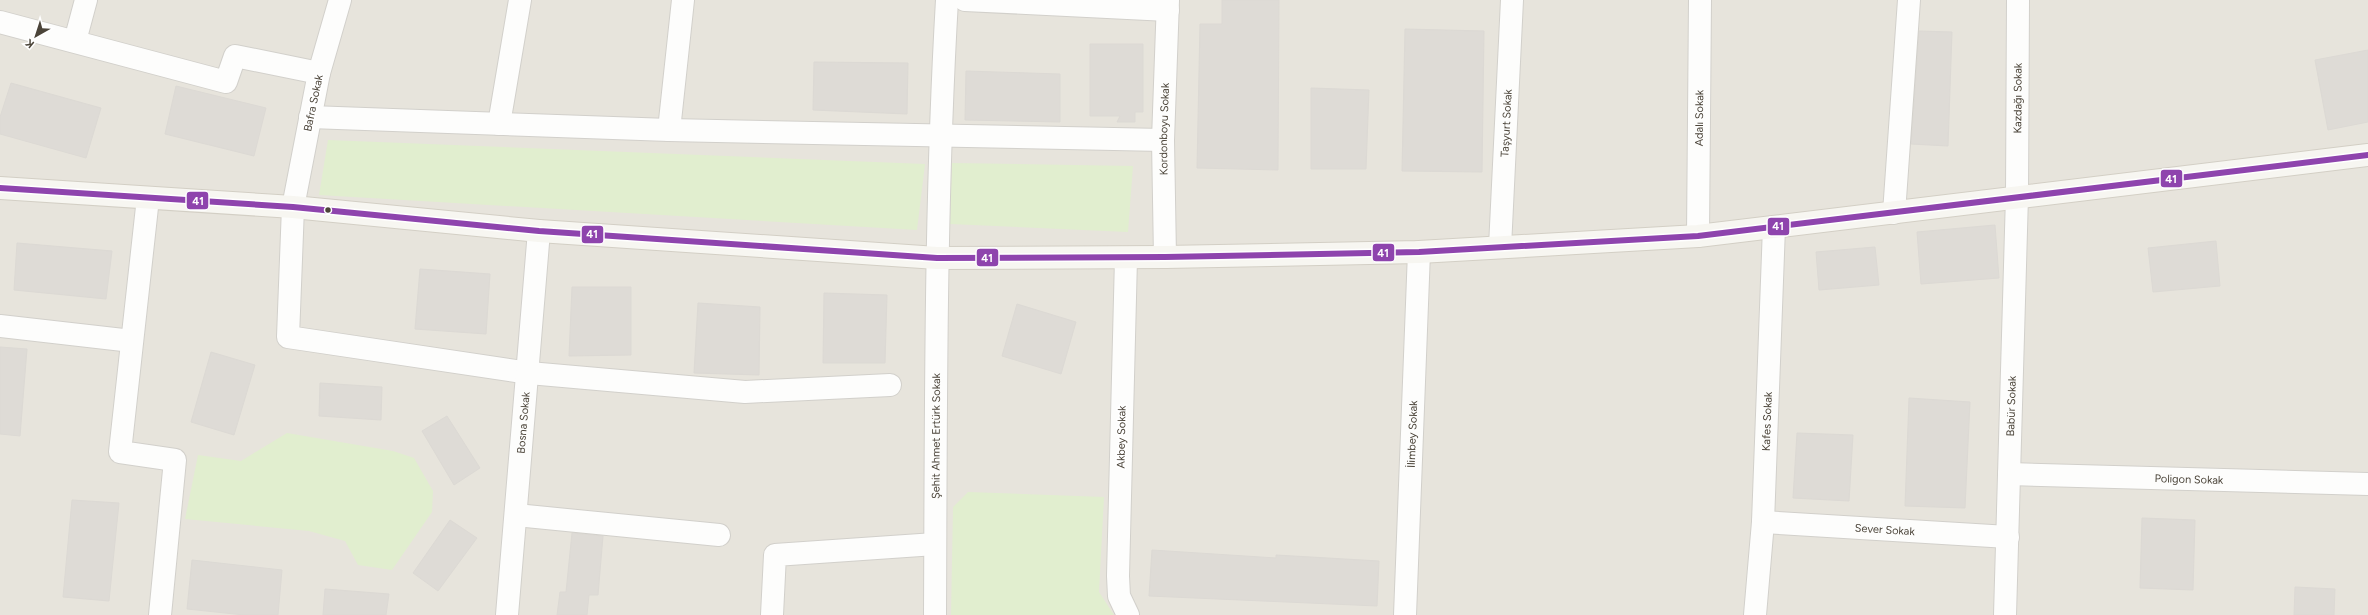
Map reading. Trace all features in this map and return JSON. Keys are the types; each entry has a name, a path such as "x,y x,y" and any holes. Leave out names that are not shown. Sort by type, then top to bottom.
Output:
{"street":[{"path":"75,41 86,0"},
{"name":"Bafra Sokak","path":"340,0 319,73 293,207 288,337 528,373"},
{"path":"499,124 520,0"},
{"path":"669,130 683,0"},
{"name":"Şehit Ahmet Ertürk Sokak","path":"935,615 936,258 939,136 947,0"},
{"path":"965,0 1168,5"},
{"name":"Taşyurt Sokak","path":"1500,247 1512,0"},
{"name":"Adalı Sokak","path":"1698,236 1700,0"},
{"path":"1894,213 1909,0"},
{"name":"Kazdağı Sokak","path":"2017,196 2018,0"},
{"name":"Kordonboyu Sokak","path":"1165,257 1163,140 1168,5"},
{"path":"0,22 226,82 235,56 319,73"},
{"path":"310,117 669,130 1163,140"},
{"path":"0,188 293,207 539,231 936,258 1126,258 1420,252 1698,236 1894,213 2017,196 2368,155"},
{"name":"Babür Sokak","path":"2005,615 2017,196"},
{"path":"148,198 120,452 175,460 160,615"},
{"name":"Kafes Sokak","path":"1755,615 1763,522 1774,227"},
{"name":"Bosna Sokak","path":"507,615 539,231"},
{"name":"İlimbey Sokak","path":"1405,615 1420,252"},
{"name":"Akbey Sokak","path":"1126,258 1118,576 1119,596 1128,615"},
{"path":"0,326 132,341"},
{"path":"528,373 745,392 890,385"},
{"name":"Poligon Sokak","path":"2009,474 2368,484"},
{"path":"516,515 719,535"},
{"name":"Sever Sokak","path":"1763,522 2008,537"},
{"path":"772,615 776,555 935,544"}],"shaded area":[{"path":"0,0 2368,0 2368,615 0,615"}],"green space":[{"path":"328,140 925,164 917,230 319,195"},
{"path":"952,163 1133,166 1128,232 950,224"},
{"path":"287,433 393,451 414,458 433,491 432,512 392,570 358,565 345,541 309,531 185,519 198,455 241,461"},
{"path":"968,492 1104,497 1099,592 1114,615 951,615 953,507"}],"building":[{"path":"1222,0 1279,0 1278,170 1197,168 1200,24 1222,24"},
{"path":"1405,29 1484,31 1482,172 1402,171"},
{"path":"1919,31 1952,32 1948,146 1911,144"},
{"path":"1090,44 1143,44 1143,112 1135,112 1135,122 1117,122 1120,116 1090,116"},
{"path":"2368,50 2368,122 2328,130 2315,60"},
{"path":"814,62 908,63 907,114 813,110"},
{"path":"966,71 1060,74 1060,122 965,120"},
{"path":"11,83 101,108 86,158 0,134 0,117"},
{"path":"176,86 266,108 254,156 165,134"},
{"path":"1311,88 1369,90 1366,169 1311,169"},
{"path":"1995,225 1999,278 1921,284 1917,232"},
{"path":"2216,241 2220,286 2153,292 2148,248"},
{"path":"17,243 112,251 106,299 14,290"},
{"path":"1875,247 1879,285 1819,290 1816,252"},
{"path":"420,269 490,274 486,334 415,329"},
{"path":"572,287 631,287 631,355 569,356"},
{"path":"824,293 887,295 885,363 823,363"},
{"path":"698,303 760,307 759,375 694,373"},
{"path":"1017,304 1076,322 1061,374 1002,356"},
{"path":"0,347 27,349 20,436 0,434"},
{"path":"211,352 255,365 234,435 191,422"},
{"path":"320,383 382,387 381,420 319,416"},
{"path":"1909,398 1970,402 1965,508 1905,506"},
{"path":"447,416 480,468 454,485 422,431"},
{"path":"1797,433 1853,435 1849,501 1793,498"},
{"path":"72,500 119,503 109,601 63,597"},
{"path":"2142,518 2195,520 2193,590 2140,588"},
{"path":"450,520 477,538 438,591 413,573"},
{"path":"572,533 603,536 598,595 589,595 587,615 557,615 560,592 566,592"},
{"path":"1152,550 1276,558 1276,555 1379,561 1377,606 1149,596"},
{"path":"192,560 282,570 278,615 244,615 187,609"},
{"path":"2295,587 2335,589 2334,615 2294,615"},
{"path":"325,589 389,594 386,615 323,615"}],"transit line":[{"name":"41","path":"0,188 293,207 539,231 937,258 1165,257 1419,252 1698,236 2368,155"}]}
